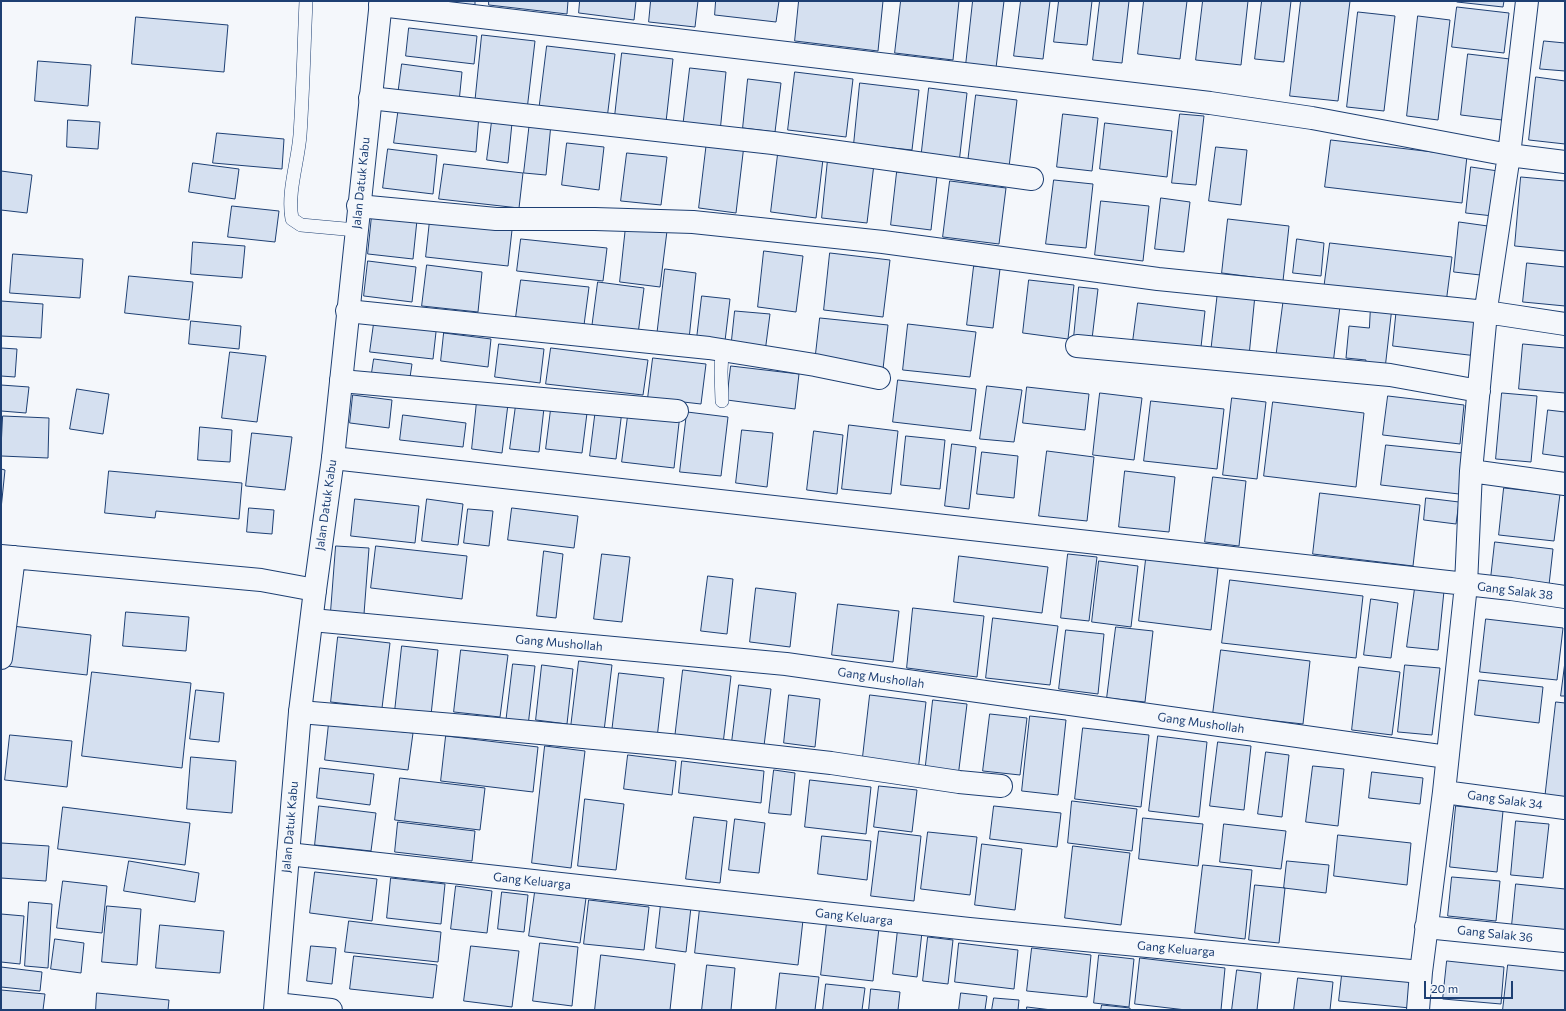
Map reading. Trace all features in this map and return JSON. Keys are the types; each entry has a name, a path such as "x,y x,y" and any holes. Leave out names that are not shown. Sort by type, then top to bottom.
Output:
{"street":[{"path":"1418,1010 1426,927 1444,792 1466,585 1471,471 1486,312 1509,155 1527,1"},
{"name":"Jalan Datuk Kabu","path":"275,1007 300,712 312,620 306,588 333,458 380,3"},
{"path":"380,3 1210,103 1312,118 1509,155 1565,162"},
{"path":"370,98 773,143 1032,179"},
{"path":"358,206 496,219 595,219 693,222 883,242 1158,279 1486,312 1565,324"},
{"path":"347,311 722,350 816,365 878,378"},
{"path":"1077,346 1390,376 1479,391"},
{"path":"341,381 677,411"},
{"name":"Gang Salak 38","path":"333,458 1565,597"},
{"path":"1471,471 1565,484"},
{"path":"1,658 7,556 261,580 306,588"},
{"name":"Gang Mushollah","path":"312,620 786,664 1447,757"},
{"path":"300,712 680,746 831,763 960,782 1001,786"},
{"name":"Gang Salak 34","path":"1444,792 1565,808"},
{"name":"Gang Keluarga","path":"288,854 969,929 1421,972"},
{"name":"Gang Salak 36","path":"1426,927 1565,941"},
{"path":"275,1007 331,1010"}],"lane":[{"path":"306,1 300,136 292,193 292,219 300,225 356,230"},
{"path":"722,350 722,401"}],"building":[{"path":"438,1 475,1 475,5"},
{"path":"489,1 568,1 567,14 489,5"},
{"path":"580,1 636,1 634,20 579,13"},
{"path":"651,1 698,1 695,27 649,22"},
{"path":"716,1 779,1 776,22 715,15"},
{"path":"799,1 883,1 878,51 795,41"},
{"path":"901,1 959,1 953,60 895,53"},
{"path":"973,1 1004,1 996,68 966,65"},
{"path":"1021,1 1050,1 1043,59 1014,56"},
{"path":"1059,1 1092,1 1087,45 1054,42"},
{"path":"1100,1 1129,1 1122,63 1093,60"},
{"path":"1144,1 1187,1 1180,59 1138,54"},
{"path":"1203,1 1248,1 1241,65 1196,60"},
{"path":"1262,1 1291,1 1284,62 1255,59"},
{"path":"1301,1 1350,1 1338,101 1290,96"},
{"path":"1457,1 1504,1 1503,7"},
{"path":"1457,7 1509,13 1504,53 1452,47"},
{"path":"1358,12 1395,16 1384,111 1347,107"},
{"path":"1418,16 1450,20 1438,120 1407,116"},
{"path":"136,17 228,25 224,72 132,64"},
{"path":"409,28 477,36 474,64 406,56"},
{"path":"482,35 535,41 527,110 475,104"},
{"path":"1544,41 1565,43 1565,71 1540,69"},
{"path":"547,46 615,54 607,119 539,111"},
{"path":"622,53 673,59 666,122 615,116"},
{"path":"1468,54 1510,59 1502,120 1461,115"},
{"path":"38,61 91,65 88,106 35,101"},
{"path":"402,64 462,72 459,102 398,95"},
{"path":"690,68 726,72 720,132 683,127"},
{"path":"795,72 853,79 846,137 788,130"},
{"path":"1536,77 1565,81 1565,144 1529,140"},
{"path":"748,79 781,83 775,132 743,128"},
{"path":"860,83 919,90 912,150 854,144"},
{"path":"929,88 967,93 959,163 921,159"},
{"path":"976,95 1017,100 1009,167 968,162"},
{"path":"399,106 479,115 476,152 394,143"},
{"path":"1063,114 1098,118 1092,171 1057,167"},
{"path":"1180,114 1204,116 1196,185 1172,183"},
{"path":"68,120 100,122 98,149 67,147"},
{"path":"492,121 512,123 508,163 487,160"},
{"path":"530,121 551,124 546,175 524,173"},
{"path":"1105,123 1172,131 1167,177 1100,169"},
{"path":"217,133 284,139 282,169 213,163"},
{"path":"1331,140 1467,156 1462,203 1325,187"},
{"path":"707,141 744,145 736,213 699,208"},
{"path":"567,143 604,147 599,190 562,185"},
{"path":"1216,147 1247,150 1241,205 1209,201"},
{"path":"388,149 437,155 433,194 383,188"},
{"path":"627,153 667,157 661,205 621,201"},
{"path":"778,154 823,159 816,218 771,212"},
{"path":"828,159 874,164 867,223 822,218"},
{"path":"193,163 239,169 235,199 189,192"},
{"path":"444,164 523,173 519,208 439,199"},
{"path":"1471,167 1498,171 1493,216 1466,213"},
{"path":"1,171 32,175 27,213 1,210"},
{"path":"897,172 937,176 931,230 891,225"},
{"path":"1521,177 1565,181 1565,251 1515,246"},
{"path":"1054,180 1093,184 1086,248 1046,244"},
{"path":"950,181 1006,188 999,244 943,237"},
{"path":"1161,198 1190,202 1184,252 1155,249"},
{"path":"1101,201 1149,206 1143,261 1095,255"},
{"path":"232,206 279,211 275,242 228,237"},
{"path":"372,215 417,220 413,259 368,254"},
{"path":"1228,219 1289,226 1283,281 1222,273"},
{"path":"430,220 512,230 508,266 426,257"},
{"path":"1459,222 1495,227 1489,276 1454,272"},
{"path":"626,226 667,231 660,287 620,282"},
{"path":"521,239 607,248 603,281 517,271"},
{"path":"1297,239 1324,243 1321,276 1293,273"},
{"path":"193,242 245,246 242,278 191,274"},
{"path":"1330,243 1452,257 1446,303 1324,289"},
{"path":"764,251 803,256 796,312 758,307"},
{"path":"830,253 890,260 883,317 824,310"},
{"path":"13,254 83,259 80,298 10,293"},
{"path":"368,261 416,267 412,302 364,296"},
{"path":"1527,263 1565,267 1565,306 1523,302"},
{"path":"427,265 482,272 478,312 422,306"},
{"path":"974,266 1000,269 993,328 967,325"},
{"path":"665,269 696,273 689,339 657,336"},
{"path":"129,276 193,282 189,320 125,313"},
{"path":"521,280 589,287 584,325 516,317"},
{"path":"1029,280 1074,285 1068,339 1023,333"},
{"path":"598,282 644,288 638,334 592,328"},
{"path":"1079,287 1098,289 1092,339 1074,337"},
{"path":"1218,291 1255,295 1249,356 1211,352"},
{"path":"702,296 730,299 725,341 697,338"},
{"path":"1284,297 1340,306 1333,364 1276,358"},
{"path":"1,301 43,304 41,338 1,336"},
{"path":"1138,303 1205,311 1200,356 1132,349"},
{"path":"1371,305 1392,307 1385,369 1365,367 1366,360 1346,358 1349,326 1369,328"},
{"path":"1397,306 1482,316 1477,356 1393,346"},
{"path":"735,311 770,314 765,352 731,349"},
{"path":"375,316 437,323 433,359 370,352"},
{"path":"820,318 888,325 883,369 815,362"},
{"path":"191,321 241,326 239,349 189,344"},
{"path":"908,324 976,332 970,377 903,370"},
{"path":"444,333 491,339 488,367 441,361"},
{"path":"499,344 544,349 540,383 495,377"},
{"path":"1523,344 1565,348 1565,393 1519,389"},
{"path":"1,348 17,349 15,377 1,376"},
{"path":"551,348 648,360 643,395 546,384"},
{"path":"230,352 266,356 257,422 222,418"},
{"path":"653,358 706,364 701,404 648,398"},
{"path":"374,359 412,364 409,384 371,379"},
{"path":"731,366 799,374 795,409 727,400"},
{"path":"898,380 976,389 971,431 893,422"},
{"path":"1,385 29,387 26,413 1,411"},
{"path":"987,386 1022,390 1014,442 980,439"},
{"path":"1027,387 1089,394 1085,430 1023,423"},
{"path":"77,389 109,394 103,434 70,429"},
{"path":"1100,393 1142,398 1134,460 1093,455"},
{"path":"1502,393 1537,396 1531,462 1496,459"},
{"path":"353,395 392,400 389,428 350,423"},
{"path":"1388,396 1464,405 1460,444 1383,435"},
{"path":"1232,398 1266,402 1257,479 1223,475"},
{"path":"477,401 508,404 502,453 472,449"},
{"path":"1151,401 1224,409 1217,469 1144,461"},
{"path":"1273,402 1364,413 1356,487 1264,476"},
{"path":"516,405 544,408 539,452 510,449"},
{"path":"596,408 622,411 616,459 590,456"},
{"path":"629,408 680,414 674,468 622,462"},
{"path":"551,409 587,413 582,453 546,449"},
{"path":"1548,410 1565,412 1565,457 1543,454"},
{"path":"687,412 728,417 721,476 680,472"},
{"path":"403,415 466,423 463,447 400,440"},
{"path":"3,416 49,418 48,458 1,456"},
{"path":"849,425 898,431 891,494 842,489"},
{"path":"200,427 232,430 230,462 198,460"},
{"path":"742,430 773,433 767,487 736,483"},
{"path":"814,431 843,435 837,494 807,490"},
{"path":"252,433 292,437 285,490 246,486"},
{"path":"906,436 945,440 940,489 901,485"},
{"path":"952,444 976,447 969,509 945,506"},
{"path":"1386,445 1464,453 1459,494 1381,485"},
{"path":"1047,451 1094,457 1087,521 1039,516"},
{"path":"982,452 1018,456 1014,498 977,494"},
{"path":"1,469 5,470 1,509"},
{"path":"109,471 242,483 239,519 156,511 155,518 105,513"},
{"path":"1125,471 1175,477 1169,532 1119,527"},
{"path":"1213,477 1246,481 1239,546 1205,542"},
{"path":"1504,488 1560,494 1554,541 1499,535"},
{"path":"1320,493 1420,505 1413,566 1313,554"},
{"path":"1426,498 1459,502 1456,524 1424,520"},
{"path":"355,499 419,506 415,543 351,536"},
{"path":"427,499 463,504 458,545 422,541"},
{"path":"249,508 274,510 272,534 247,532"},
{"path":"512,508 578,516 574,548 508,540"},
{"path":"468,509 493,511 489,546 464,543"},
{"path":"1495,542 1553,549 1549,585 1491,578"},
{"path":"336,546 369,548 364,614 331,611"},
{"path":"376,546 467,556 462,599 371,588"},
{"path":"544,551 563,554 556,618 537,616"},
{"path":"602,554 630,557 622,622 594,619"},
{"path":"1068,554 1097,557 1089,621 1061,618"},
{"path":"959,556 1048,567 1042,613 954,602"},
{"path":"1146,559 1218,568 1211,630 1139,621"},
{"path":"1099,561 1138,566 1131,627 1092,622"},
{"path":"708,576 733,579 727,634 701,631"},
{"path":"1230,580 1363,596 1356,658 1222,643"},
{"path":"756,588 796,593 790,647 750,642"},
{"path":"1415,588 1444,591 1438,650 1407,647"},
{"path":"1371,599 1398,603 1391,658 1364,655"},
{"path":"838,604 899,611 893,662 832,655"},
{"path":"913,608 984,616 977,677 907,668"},
{"path":"126,612 189,617 186,651 123,646"},
{"path":"993,618 1058,626 1050,685 986,678"},
{"path":"1486,619 1563,628 1557,680 1480,672"},
{"path":"12,626 91,635 87,675 7,666"},
{"path":"1116,627 1153,631 1145,702 1107,698"},
{"path":"1066,630 1104,634 1098,694 1059,689"},
{"path":"338,637 390,643 382,708 331,702"},
{"path":"402,646 438,650 431,715 395,711"},
{"path":"461,650 508,655 500,717 454,712"},
{"path":"1221,650 1310,661 1303,724 1213,714"},
{"path":"579,661 612,665 604,731 571,727"},
{"path":"1565,662 1565,696 1561,696"},
{"path":"513,664 535,666 528,726 506,723"},
{"path":"542,665 573,669 567,724 536,720"},
{"path":"1405,665 1440,668 1432,735 1398,732"},
{"path":"1359,667 1400,672 1392,735 1352,730"},
{"path":"683,670 731,676 723,744 675,738"},
{"path":"92,672 191,683 182,768 82,756"},
{"path":"619,673 664,678 657,738 612,732"},
{"path":"1479,680 1543,687 1539,723 1475,715"},
{"path":"739,685 771,689 763,754 731,750"},
{"path":"196,690 224,693 219,742 190,739"},
{"path":"789,695 820,699 815,747 784,743"},
{"path":"870,695 926,702 918,771 862,765"},
{"path":"933,700 967,704 958,777 925,773"},
{"path":"1556,702 1565,703 1565,801 1545,799"},
{"path":"990,714 1027,718 1020,775 983,771"},
{"path":"1030,716 1066,720 1058,795 1022,791"},
{"path":"329,723 413,733 408,770 325,760"},
{"path":"1083,728 1149,735 1141,807 1075,799"},
{"path":"10,735 72,741 67,787 5,780"},
{"path":"446,736 538,747 533,792 441,781"},
{"path":"1158,736 1207,742 1199,817 1149,811"},
{"path":"1218,742 1251,746 1244,810 1210,806"},
{"path":"545,746 585,751 571,868 532,863"},
{"path":"1266,752 1289,755 1282,817 1258,814"},
{"path":"628,755 676,761 672,795 624,789"},
{"path":"191,757 236,761 232,813 187,809"},
{"path":"682,761 764,771 761,803 679,793"},
{"path":"1313,766 1344,769 1338,826 1306,822"},
{"path":"320,768 374,774 370,805 317,798"},
{"path":"774,770 795,773 791,815 769,813"},
{"path":"1372,772 1423,778 1420,804 1369,798"},
{"path":"400,778 485,788 480,830 395,820"},
{"path":"810,780 871,787 866,834 805,827"},
{"path":"879,786 917,790 912,832 874,827"},
{"path":"585,799 624,804 616,870 578,866"},
{"path":"1072,801 1137,809 1132,851 1068,843"},
{"path":"319,806 376,813 371,851 315,845"},
{"path":"994,806 1061,813 1057,847 990,839"},
{"path":"1456,806 1503,811 1497,872 1450,867"},
{"path":"63,807 190,823 185,865 58,849"},
{"path":"694,817 727,821 720,883 686,879"},
{"path":"1143,818 1203,824 1198,866 1139,859"},
{"path":"735,819 765,823 759,873 729,870"},
{"path":"1516,821 1549,824 1543,878 1511,875"},
{"path":"398,822 475,831 472,861 395,852"},
{"path":"1224,824 1286,831 1281,869 1220,862"},
{"path":"879,831 921,836 914,901 871,896"},
{"path":"928,832 977,837 970,895 921,889"},
{"path":"1338,835 1411,843 1407,885 1334,876"},
{"path":"822,836 871,841 867,880 818,874"},
{"path":"1,843 49,846 46,881 1,878"},
{"path":"982,844 1022,849 1015,910 975,905"},
{"path":"1073,846 1130,853 1121,925 1065,918"},
{"path":"129,861 199,873 195,902 124,891"},
{"path":"1287,861 1329,865 1326,893 1284,888"},
{"path":"1203,865 1252,870 1245,939 1195,933"},
{"path":"315,872 377,879 372,921 310,913"},
{"path":"1452,877 1500,881 1496,921 1448,916"},
{"path":"391,878 445,884 441,924 387,918"},
{"path":"63,881 107,886 102,933 57,928"},
{"path":"1516,884 1565,889 1565,931 1512,925"},
{"path":"1255,885 1285,888 1279,943 1249,940"},
{"path":"456,886 492,891 487,933 451,929"},
{"path":"502,892 528,895 524,932 498,929"},
{"path":"535,892 586,898 580,943 529,936"},
{"path":"589,900 649,907 644,950 584,944"},
{"path":"29,902 52,904 48,968 25,966"},
{"path":"661,904 691,907 686,952 656,948"},
{"path":"107,906 141,909 137,965 102,962"},
{"path":"700,908 803,920 798,965 695,953"},
{"path":"1,914 24,916 20,964 1,962"},
{"path":"349,921 441,932 438,962 345,952"},
{"path":"827,922 879,928 873,981 821,975"},
{"path":"160,925 224,931 220,973 156,968"},
{"path":"898,929 922,932 917,977 893,974"},
{"path":"928,937 953,940 948,984 923,981"},
{"path":"55,939 84,943 81,973 51,969"},
{"path":"540,943 578,947 572,1006 533,1001"},
{"path":"959,943 1018,950 1014,989 955,982"},
{"path":"311,946 336,948 332,984 307,981"},
{"path":"471,946 519,951 512,1007 464,1001"},
{"path":"1032,948 1091,955 1087,997 1027,991"},
{"path":"601,955 675,964 670,1010 595,1010"},
{"path":"1099,955 1134,959 1129,1007 1094,1003"},
{"path":"354,956 437,965 433,998 350,989"},
{"path":"1140,958 1225,968 1221,1010 1186,1010 1135,1004"},
{"path":"1447,961 1504,967 1501,1004 1443,999"},
{"path":"707,965 735,968 731,1010 702,1010"},
{"path":"1508,965 1565,971 1565,1010 1503,1010"},
{"path":"1,967 42,972 40,991 1,987"},
{"path":"1237,970 1261,973 1257,1010 1232,1010"},
{"path":"780,973 819,977 815,1010 776,1010"},
{"path":"1342,975 1413,982 1410,1008 1339,1001"},
{"path":"1298,978 1333,982 1330,1010 1294,1010"},
{"path":"826,984 865,988 862,1010 823,1010"},
{"path":"871,989 900,992 898,1010 869,1010"},
{"path":"1,990 45,994 43,1010 1,1010"},
{"path":"97,993 169,1000 168,1010 96,1010"},
{"path":"961,993 987,996 985,1010 959,1010"},
{"path":"994,998 1019,1000 1018,1010 992,1010"},
{"path":"1102,1005 1130,1008 1130,1010 1101,1010"},
{"path":"1027,1007 1052,1010 1027,1010"}]}
